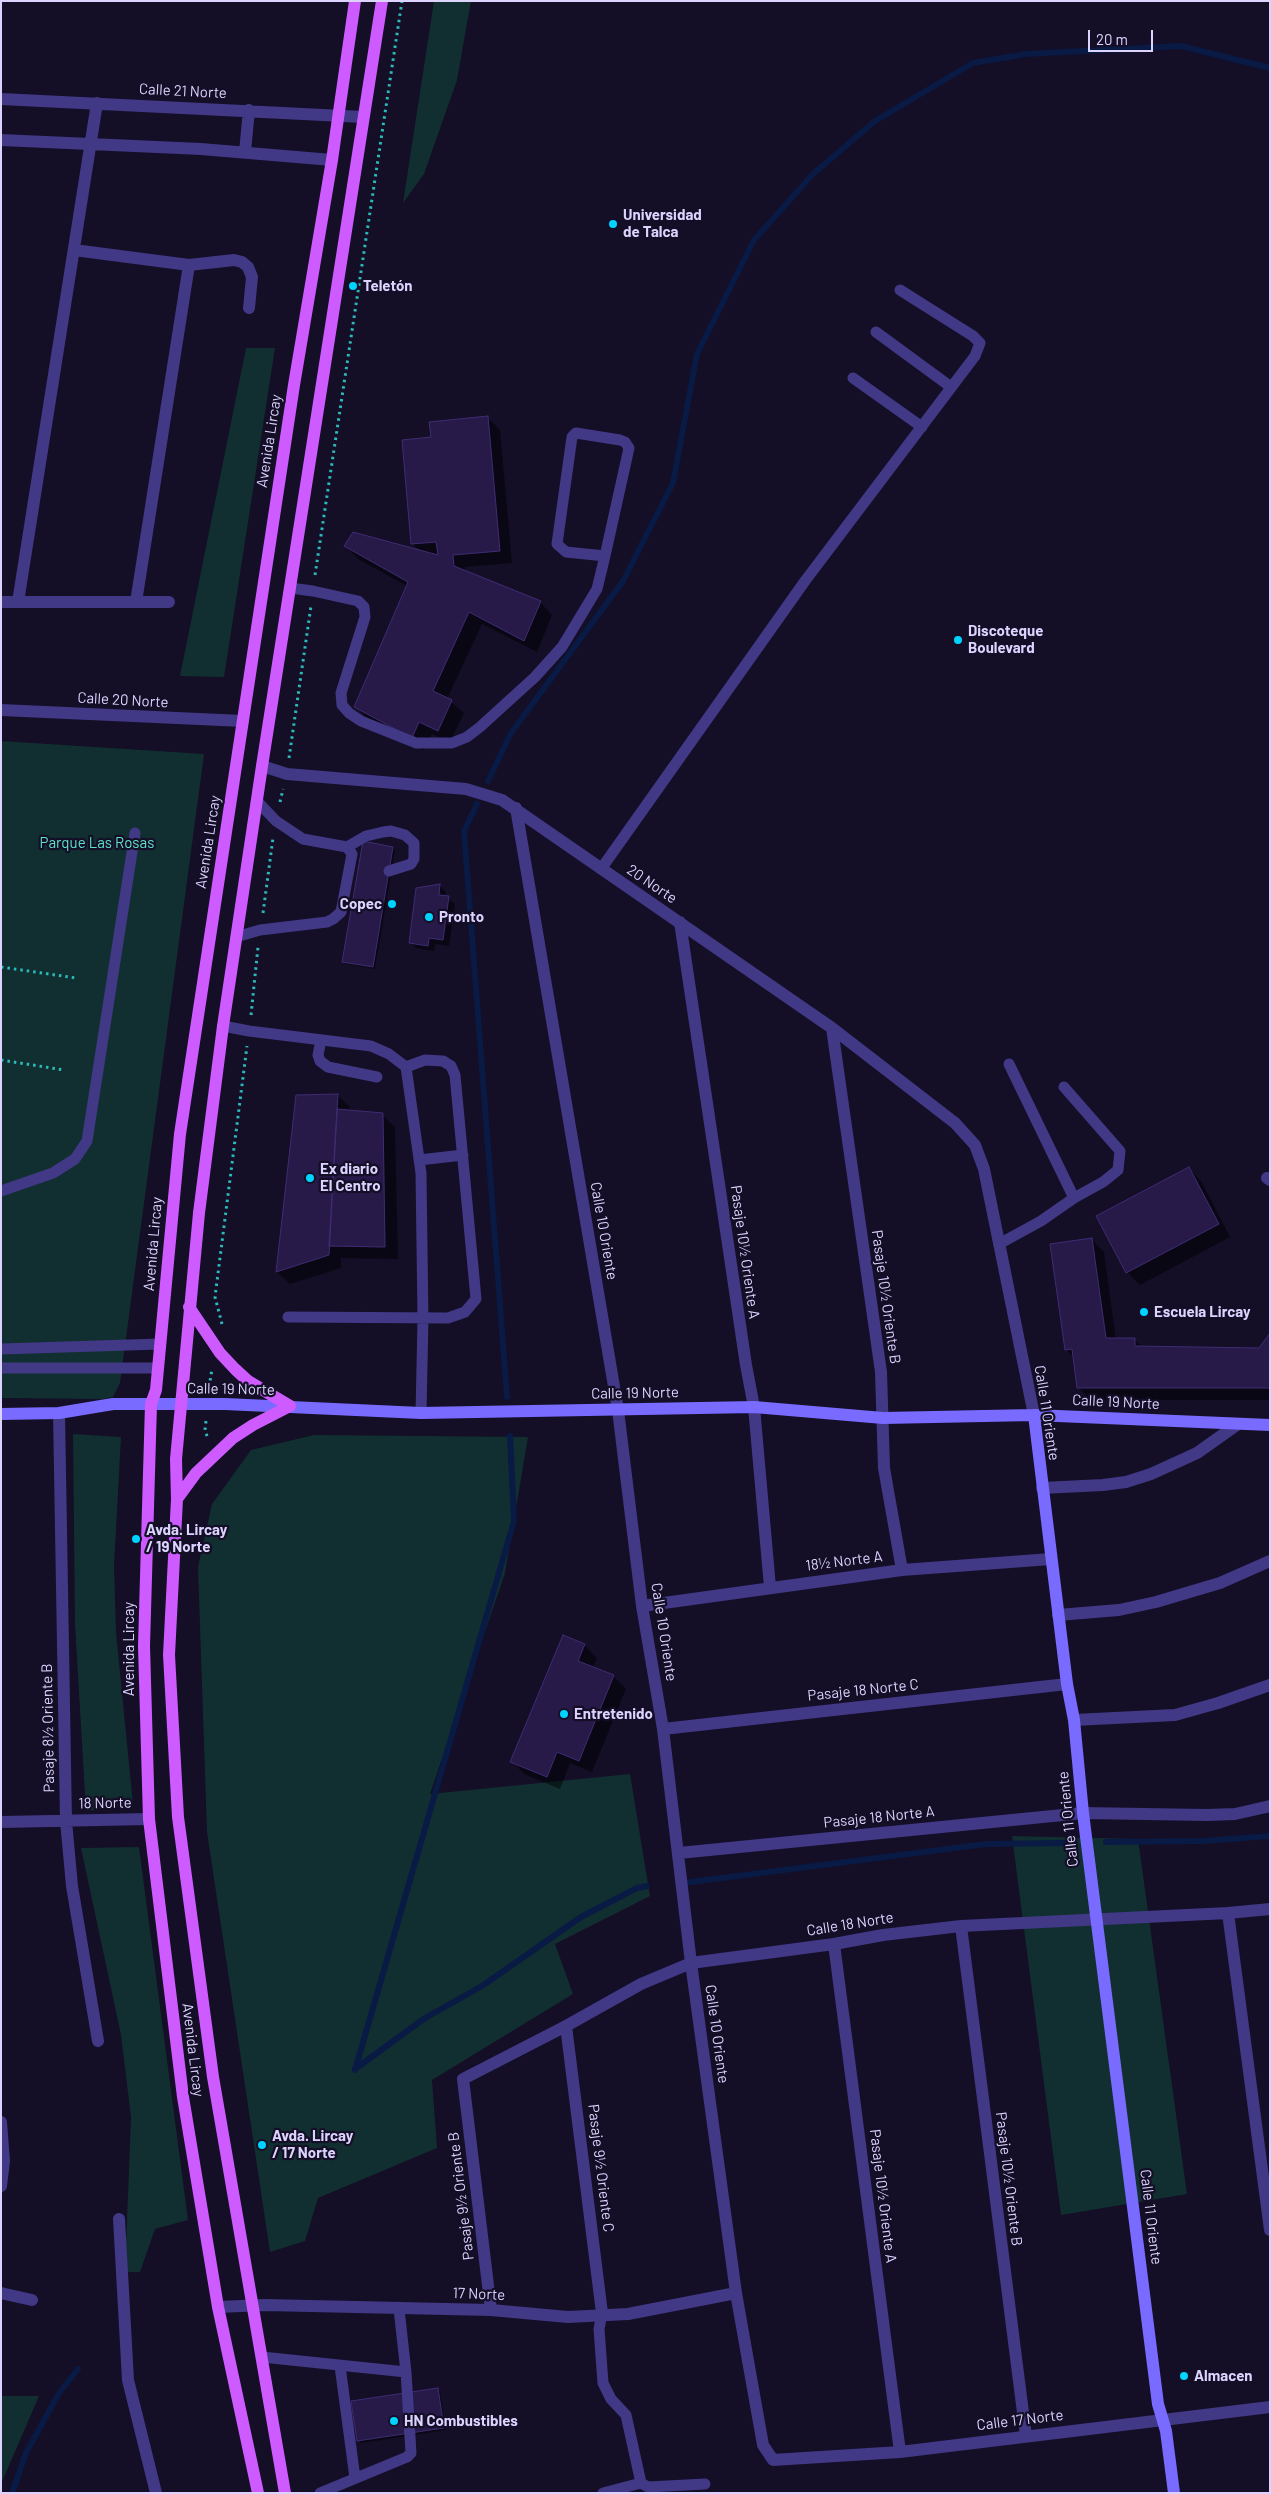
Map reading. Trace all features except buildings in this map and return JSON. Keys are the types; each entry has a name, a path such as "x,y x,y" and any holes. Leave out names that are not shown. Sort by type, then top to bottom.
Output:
{"main road":[{"name":"Avenida Lircay","path":"258,2493 218,2307 182,2097 149,1819 144,1646 152,1404 156,1390 180,1134 294,385 332,160 355,1"},
{"name":"Avenida Lircay","path":"285,2493 213,2077 178,1818 169,1655 177,1499 176,1459 189,1307 223,1026 382,1"},
{"path":"189,1307 220,1353 248,1381 290,1406"},
{"name":"Calle 19 Norte","path":"1,1414 59,1413 113,1404 290,1406 421,1413 754,1407 883,1418 1034,1415 1270,1425"},
{"path":"177,1499 215,1454 253,1425 290,1406"},
{"name":"Calle 11 Oriente","path":"1034,1415 1067,1684 1074,1720 1083,1813 1158,2404 1174,2493"}],"street":[{"name":"Calle 21 Norte","path":"1,98 363,117"},
{"path":"18,602 97,103"},
{"path":"245,152 249,110"},
{"path":"1,140 245,152 332,160"},
{"path":"74,250 189,265 234,260 248,266 252,277 249,308"},
{"path":"136,602 189,265"},
{"path":"1,602 169,602"},
{"name":"Calle 20 Norte","path":"1,710 243,721"},
{"name":"20 Norte","path":"262,766 287,774 466,789 502,800 832,1028 955,1124 975,1145"},
{"name":"Calle 10 Oriente","path":"516,808 618,1410 642,1606 663,1729 691,1963 736,2293 763,2446 774,2460"},
{"name":"Pasaje 10½ Oriente A","path":"680,922 746,1365 754,1407 770,1587"},
{"name":"Pasaje 10½ Oriente B","path":"832,1028 880,1372 884,1468 902,1570"},
{"name":"Calle 11 Oriente","path":"975,1145 984,1169 1034,1415"},
{"name":"Pasaje 8½ Oriente B","path":"59,1413 66,1821 71,1879 98,2041"},
{"path":"1042,1488 1126,1482 1150,1474 1197,1453 1238,1424"},
{"name":"18½ Norte A","path":"642,1606 902,1570 1051,1559"},
{"path":"1058,1615 1100,1612 1156,1602 1220,1583 1270,1561"},
{"name":"Pasaje 18 Norte C","path":"663,1729 1067,1684"},
{"path":"1074,1720 1175,1715 1218,1703 1270,1685"},
{"name":"Pasaje 18 Norte A","path":"679,1853 1083,1813 1216,1815 1235,1814 1270,1806"},
{"name":"18 Norte","path":"1,1822 149,1819"},
{"name":"Calle 18 Norte","path":"464,2079 566,2026 641,1984 691,1963 834,1944 883,1935 961,1926 1228,1913 1270,1909"},
{"path":"1228,1913 1270,2230"},
{"name":"Pasaje 10½ Oriente B","path":"961,1926 1026,2436"},
{"name":"Pasaje 10½ Oriente A","path":"834,1944 900,2452"},
{"name":"Pasaje 9½ Oriente C","path":"566,2026 602,2313"},
{"name":"Pasaje 9½ Oriente B","path":"464,2079 491,2310"},
{"path":"1,2122 4,2153 1,2186"},
{"path":"119,2219 128,2380 156,2493"},
{"path":"1,2293 32,2300"},
{"name":"17 Norte","path":"218,2307 253,2305 491,2310 568,2316 602,2313 628,2314 736,2293"},
{"name":"Calle 17 Norte","path":"774,2460 900,2452 1270,2407"}],"lane":[{"path":"601,869 805,582 975,356 980,343 973,336 900,290"},
{"path":"876,332 951,387"},
{"path":"853,378 922,427"},
{"path":"290,588 313,590 358,601 364,607 366,617 341,693 342,705 349,713 361,721 416,743 452,743 467,737 497,713 535,677 562,647 596,589 605,556 628,448 625,442 620,440 576,433 572,437 557,544 566,552 605,556"},
{"path":"257,801 276,820 303,839 347,847 366,836 383,832 391,831 405,834 414,843 414,859 411,864 389,871"},
{"path":"1,1191 53,1173 75,1159 87,1141 135,832"},
{"path":"236,937 260,930 327,922 334,919 341,912 354,866 352,854 347,847"},
{"path":"223,1026 371,1046 390,1054 406,1067 419,1160 423,1319 421,1413"},
{"path":"321,1040 318,1055 320,1061 328,1067 377,1077"},
{"path":"288,1318 448,1318 465,1312 476,1299 455,1075 451,1066 443,1061 425,1060 406,1067"},
{"path":"1009,1064 1074,1198"},
{"path":"999,1244 1041,1221 1074,1198 1103,1182 1118,1170 1120,1151 1064,1087"},
{"path":"419,1160 463,1155"},
{"path":"1,1349 160,1344"},
{"path":"1,1368 158,1368"},
{"path":"320,2493 411,2453 406,2372 399,2309"},
{"path":"602,2313 599,2329 603,2383 611,2399 626,2415 641,2483"},
{"path":"262,2357 406,2372"},
{"path":"340,2366 355,2478"},
{"path":"603,2493 641,2483 648,2487 705,2484"}],"path":[{"path":"215,1454 205,1430 210,1374 227,1340 215,1297 260,930 276,820 287,774 402,1"},
{"path":"1,967 76,978"},
{"path":"1,1060 64,1070"}],"green space":[{"path":"434,1 471,1 457,80 424,174 403,203"},
{"path":"246,348 275,348 224,677 180,676"},
{"name":"Parque Las Rosas","path":"1,741 204,754 120,1383 113,1397 103,1399 1,1398"},
{"path":"73,1434 121,1437 114,1566 116,1632 133,1804 86,1811 75,1624"},
{"path":"314,1435 528,1437 505,1573 430,1794 630,1774 650,1896 555,1944 573,1994 432,2080 437,2148 318,2198 305,2241 270,2252 207,1832 198,1567 212,1504 251,1450"},
{"path":"1012,1836 1138,1839 1187,2194 1061,2215"},
{"path":"139,1847 188,2220 155,2229 140,2272 125,2272 131,2117 121,2035 81,1848"},
{"path":"1,2396 39,2396 1,2484"}],"waterway":[{"path":"488,781 511,733 623,581 673,483 697,354 754,240 813,174 875,121 973,63 1026,54 1181,46 1270,68"},
{"path":"477,804 464,831 507,1397"},
{"path":"355,2070 514,1521 510,1436"},
{"path":"1106,1842 1203,1841 1270,1836"},
{"path":"683,1883 986,1844 1067,1843"},
{"path":"355,2069 425,2018 482,1986 581,1917 637,1888 647,1886"},
{"path":"12,2493 26,2453 59,2393 78,2369"}],"place":[{"name":"Universidad de Talca","path":"613,224"},
{"name":"Teletón","path":"353,286"},
{"name":"Discoteque Boulevard","path":"958,640"},
{"name":"Copec","path":"392,904"},
{"name":"Pronto","path":"429,917"},
{"name":"Ex diario El Centro","path":"310,1178"},
{"name":"Escuela Lircay","path":"1144,1312"},
{"name":"Avda. Lircay / 19 Norte","path":"136,1539"},
{"name":"Entretenido","path":"564,1714"},
{"name":"Avda. Lircay / 17 Norte","path":"262,2145"},
{"name":"Almacen","path":"1184,2376"},
{"name":"HN Combustibles","path":"394,2421"}]}
